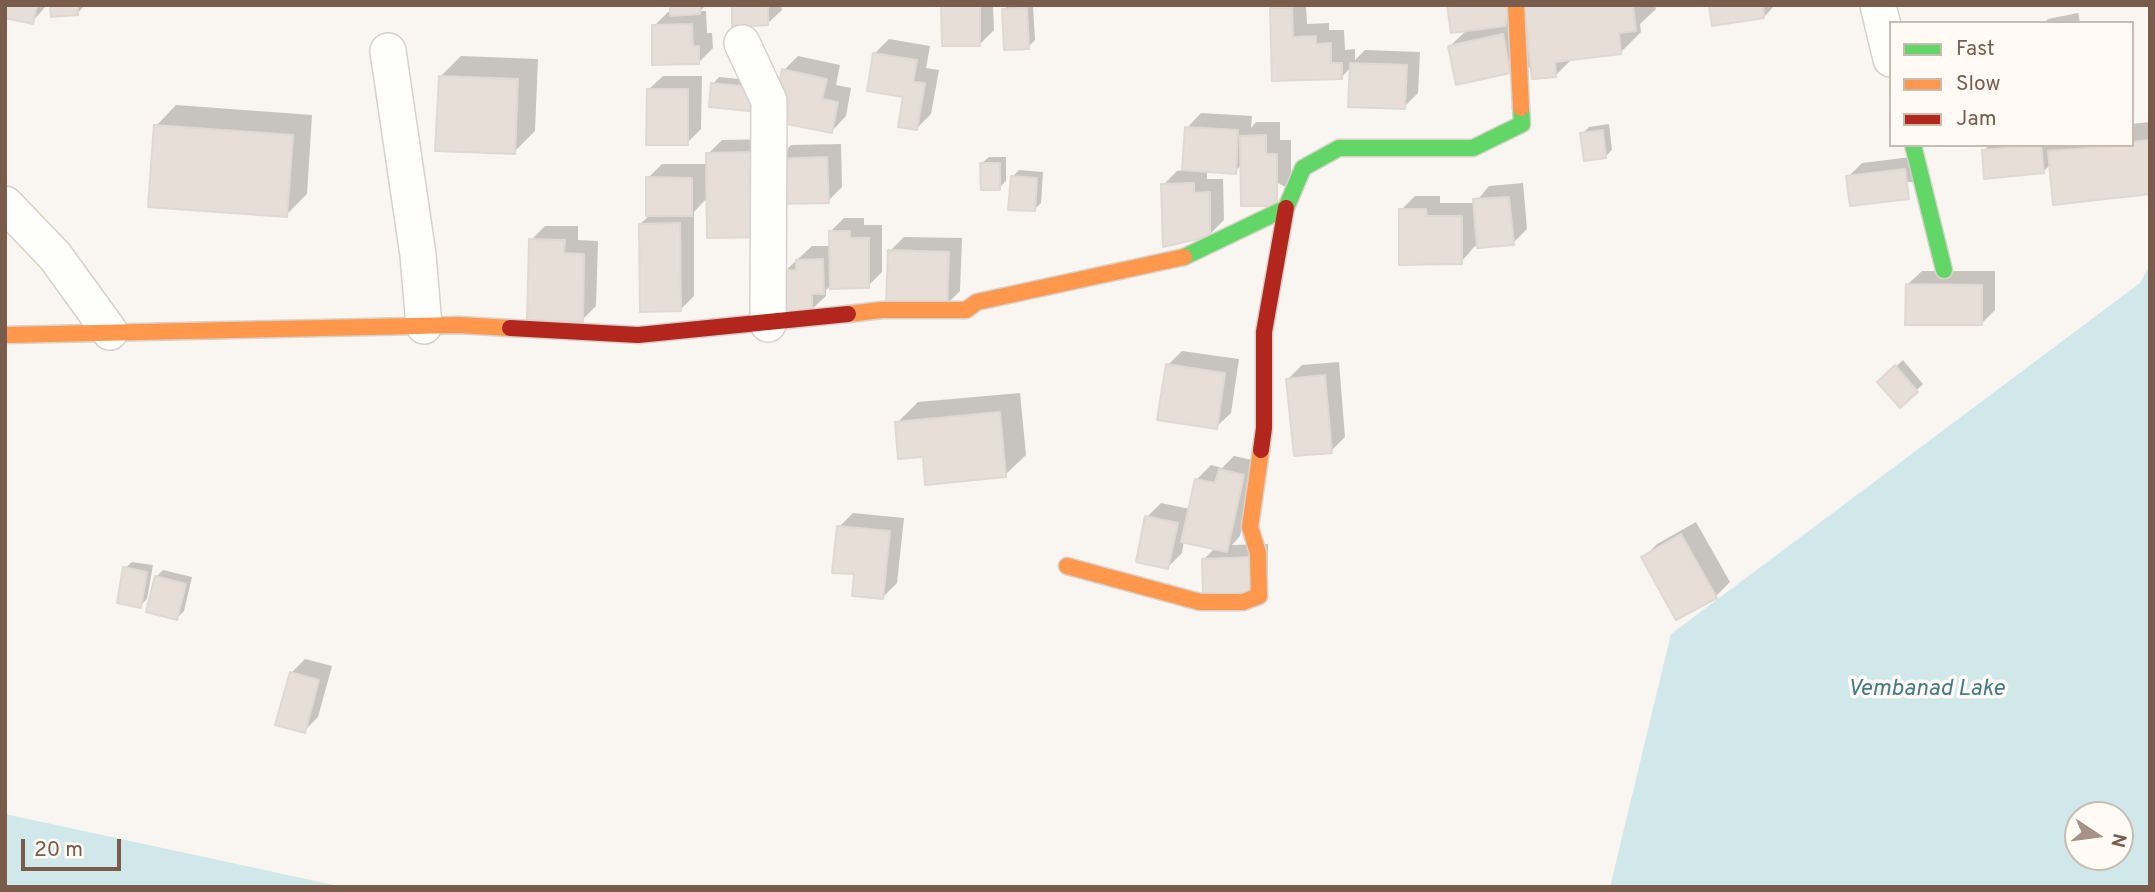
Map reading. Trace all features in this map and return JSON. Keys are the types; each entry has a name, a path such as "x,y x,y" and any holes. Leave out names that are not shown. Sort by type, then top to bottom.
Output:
{"street":[{"path":"1067,566 1200,602 1243,602 1259,596 1258,553 1250,527 1264,428 1264,332 1286,208 1303,167 1339,148 1473,148 1522,124 1516,5"},
{"path":"1878,5 1889,51"},
{"path":"743,43 769,101 768,324"},
{"path":"388,51 418,255 424,326"},
{"path":"1913,147 1944,270"},
{"path":"5,204 55,256 110,332"},
{"path":"5,335 459,325 638,335 768,324 882,310 966,310 977,302 1080,277 1188,257 1286,208"}],"water":[{"name":"Vembanad Lake","path":"2150,265 2150,887 1610,887 1671,634 2140,283"},
{"path":"5,814 343,887 5,887"}],"building":[{"path":"5,5 37,5 33,24 5,18"},
{"path":"50,5 78,5 78,15 51,17"},
{"path":"670,5 700,5 700,14 670,16"},
{"path":"732,5 768,5 768,25 732,27"},
{"path":"941,5 980,5 980,46 942,46"},
{"path":"1447,5 1510,5 1505,26 1451,33"},
{"path":"1524,5 1633,5 1636,31 1619,33 1621,54 1555,62 1556,77 1532,79"},
{"path":"1709,5 1763,5 1764,18 1712,26"},
{"path":"1027,8 1029,49 1004,50 1002,9"},
{"path":"1270,8 1292,8 1293,37 1316,36 1316,44 1331,43 1331,63 1342,63 1342,79 1272,81"},
{"path":"692,24 693,46 699,46 699,64 652,65 652,25"},
{"path":"1503,34 1510,73 1456,85 1448,46"},
{"path":"873,53 917,60 913,82 925,83 917,130 898,127 903,97 867,91"},
{"path":"1350,63 1407,65 1405,109 1348,107"},
{"path":"782,69 827,79 822,99 838,102 832,133 772,121"},
{"path":"439,76 518,79 515,154 435,151"},
{"path":"711,83 761,88 759,112 709,107"},
{"path":"647,89 688,89 688,145 646,145"},
{"path":"154,125 293,135 287,217 148,207"},
{"path":"1185,127 1238,130 1236,174 1182,170"},
{"path":"1603,130 1606,158 1584,161 1580,133"},
{"path":"1266,135 1266,154 1277,154 1277,206 1241,206 1240,136"},
{"path":"2150,140 2150,194 2053,205 2048,151 2134,147 2134,142"},
{"path":"2041,147 2044,173 1984,179 1982,150"},
{"path":"764,152 765,237 707,238 706,153"},
{"path":"827,157 829,203 776,204 775,159"},
{"path":"980,163 1000,163 1000,190 981,190"},
{"path":"1905,169 1909,199 1850,206 1846,176"},
{"path":"1011,176 1037,178 1035,211 1008,210"},
{"path":"646,177 692,178 692,216 646,216"},
{"path":"1194,183 1194,193 1210,192 1210,236 1163,247 1161,184"},
{"path":"1509,197 1514,245 1477,248 1473,199"},
{"path":"1399,209 1426,209 1427,216 1462,216 1462,264 1399,265"},
{"path":"680,223 681,311 640,312 639,224"},
{"path":"829,231 850,231 850,238 869,238 869,288 830,289"},
{"path":"529,239 565,240 564,253 584,254 583,322 527,320"},
{"path":"888,250 949,252 947,307 886,305"},
{"path":"823,259 824,294 812,294 812,312 785,313 784,270 796,270 796,260"},
{"path":"1906,284 1982,285 1982,325 1905,325"},
{"path":"1166,364 1225,373 1217,429 1157,420"},
{"path":"1895,365 1918,392 1900,408 1877,382"},
{"path":"1325,375 1332,453 1294,456 1286,379"},
{"path":"1000,412 1006,477 925,485 923,457 898,459 895,422"},
{"path":"1219,469 1244,475 1227,552 1181,542 1195,479 1215,483"},
{"path":"1145,516 1178,523 1168,569 1136,562"},
{"path":"837,526 890,531 883,599 852,596 854,574 832,573"},
{"path":"1681,534 1717,598 1676,620 1641,557"},
{"path":"1254,557 1255,594 1203,595 1202,559"},
{"path":"123,567 147,572 141,608 117,603"},
{"path":"155,576 186,584 177,620 146,612"},
{"path":"290,672 319,680 305,733 275,725"}],"traffic: fast":[{"path":"1184,257 1286,208 1303,168 1339,148 1473,148 1522,124 1521,108"},
{"path":"1913,147 1944,270"}],"traffic: slow":[{"path":"1516,5 1521,108"},
{"path":"848,314 882,310 966,310 977,302 1184,257"},
{"path":"5,335 459,325 510,328"},
{"path":"1067,566 1200,602 1243,602 1259,596 1258,553 1250,527 1261,450"}],"traffic: jam":[{"path":"1261,450 1264,428 1264,332 1286,208"},
{"path":"510,328 638,335 848,314"}]}
